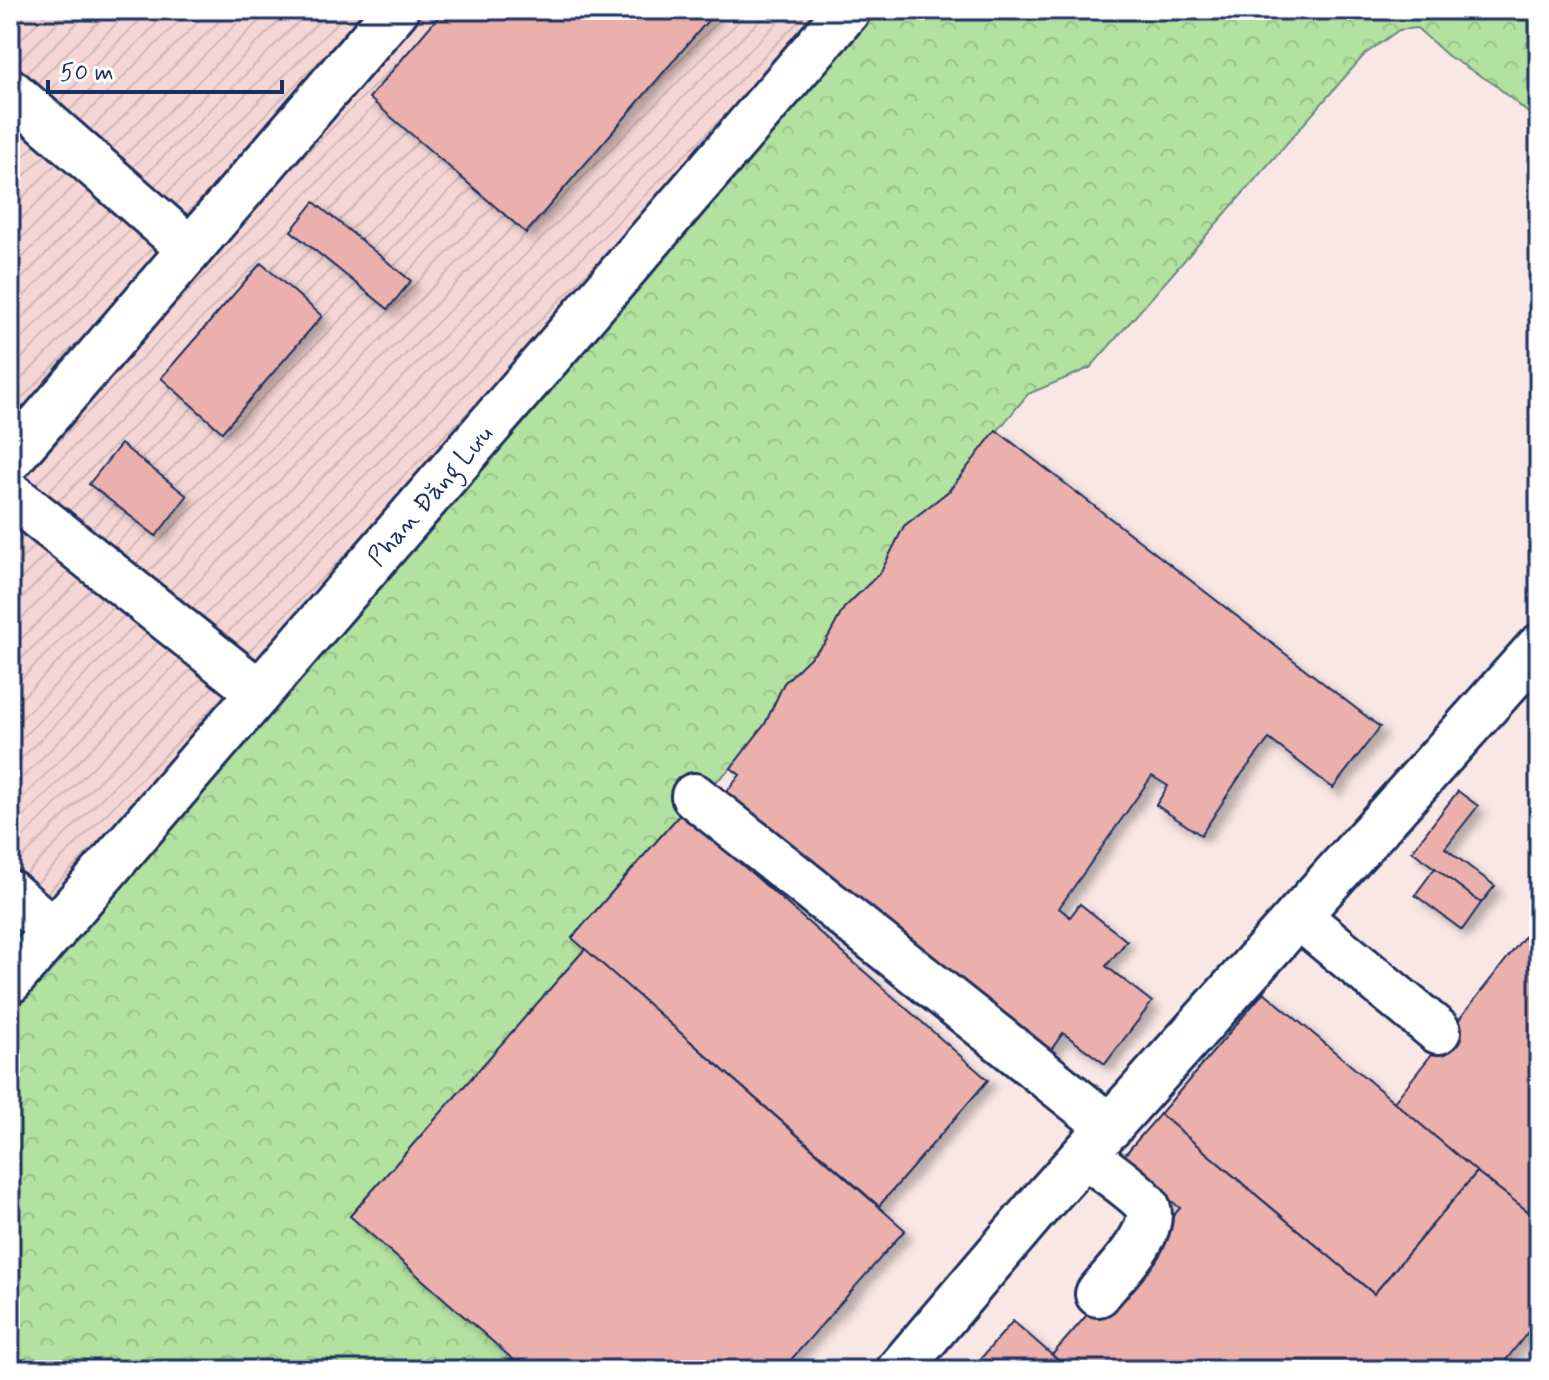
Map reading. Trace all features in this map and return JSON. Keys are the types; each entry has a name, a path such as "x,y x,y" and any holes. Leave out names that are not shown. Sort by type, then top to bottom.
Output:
{"street":[{"path":"10,459 396,10"},
{"name":"Phan Đăng Lưu","path":"10,981 848,10"},
{"path":"10,91 190,249"},
{"path":"10,494 259,692"},
{"path":"899,1370 1098,1141 1539,647"},
{"path":"694,796 1098,1141 1146,1204 1150,1219 1145,1235 1098,1294"},
{"path":"10,893 54,931"},
{"path":"1298,916 1438,1031"}],"shaded area":[{"path":"10,10 824,10 10,954"}],"green space":[{"path":"871,10 1539,10 1539,122 1494,84 1448,56 1417,28 1399,30 1365,54 1090,368 1028,394 881,572 844,608 825,643 784,683 765,724 731,768 682,812 572,938 585,949 350,1216 525,1370 10,1370 10,1009"}],"building":[{"path":"444,10 717,10 526,233 369,98"},
{"path":"314,202 411,281 388,309 291,231"},
{"path":"261,263 322,316 222,432 161,378"},
{"path":"996,430 1380,727 1333,788 1269,739 1201,835 1156,805 1168,786 1152,776 1059,908 1070,917 1080,904 1127,941 1106,966 1152,1002 1105,1064 1063,1033 1048,1054 725,794 740,775 731,768 765,724 784,683 825,643 844,608 881,572 904,526 950,490"},
{"path":"121,444 187,496 156,536 89,484"},
{"path":"1458,791 1478,806 1445,848 1495,886 1481,903 1412,851"},
{"path":"682,812 988,1080 879,1206 572,938"},
{"path":"1435,868 1481,903 1462,930 1415,895"},
{"path":"1539,920 1539,950 1524,937"},
{"path":"1524,937 1539,950 1539,1220 1394,1102"},
{"path":"585,949 905,1230 782,1370 525,1370 350,1216"},
{"path":"1264,992 1477,1172 1374,1294 1160,1114"},
{"path":"1160,1114 1374,1294 1477,1172 1539,1220 1539,1318 1498,1370 1069,1370 1052,1355 1180,1208 1121,1159"},
{"path":"1013,1321 1052,1355 1069,1370 971,1370"}]}
